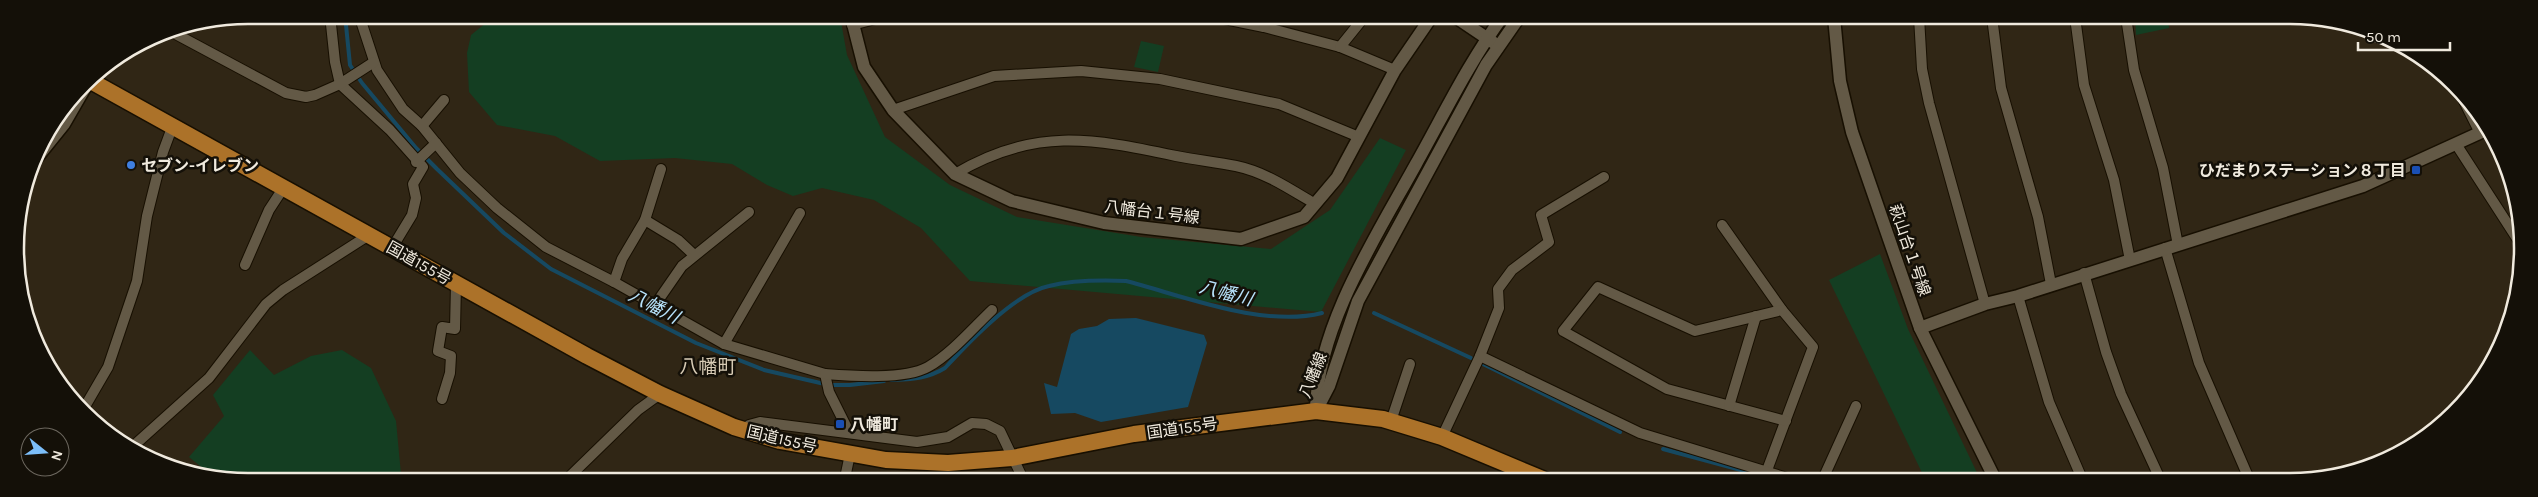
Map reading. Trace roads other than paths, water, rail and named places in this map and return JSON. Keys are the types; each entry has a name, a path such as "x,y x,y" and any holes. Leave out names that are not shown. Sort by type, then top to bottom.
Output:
{"highway":[{"name":"国道155号","path":"96,84 134,106 173,125 284,186 456,284 660,394 746,431 780,441 886,460 948,463 1012,458 1134,434 1316,411 1348,413 1391,421 1442,437 1528,473"}],"street":[{"path":"331,24 335,62 345,81 423,167 413,184 416,198 412,215 392,248"},
{"path":"362,24 376,70 403,109 422,126 434,145 460,173 498,208 546,247 614,282 724,344 825,377 917,372 928,367 947,353 992,310"},
{"name":"八幡台１号線","path":"853,24 864,67 893,110 955,174 1012,201 1104,223 1241,239 1304,217 1337,178 1395,70 1427,24"},
{"path":"1249,24 1340,47 1395,70"},
{"path":"1340,47 1359,24"},
{"path":"1465,24 1499,46"},
{"name":"八幡線","path":"1316,411 1317,388 1341,305 1439,122 1497,24"},
{"name":"八幡線","path":"1316,411 1329,386 1358,300 1463,106 1514,24"},
{"name":"萩山台１号線","path":"1835,24 1840,81 1852,132 1920,328 1992,473"},
{"path":"1919,24 1922,69 1929,102 1984,304"},
{"path":"1993,24 2001,88 2038,217 2051,284"},
{"path":"2075,24 2084,85 2114,180 2130,260"},
{"path":"2127,24 2134,70 2163,168 2178,245"},
{"path":"178,35 286,93 306,97 345,81 374,62"},
{"path":"893,110 994,76 1081,70 1160,79 1279,104 1359,137"},
{"path":"422,126 444,100"},
{"path":"53,137 74,108"},
{"path":"87,404 108,367 137,281 147,216 163,152 173,125"},
{"path":"1920,328 1984,304 2018,296 2084,273 2363,186 2482,133"},
{"path":"955,174 1001,151 1034,142 1074,139 1120,144 1238,166 1277,180 1315,204"},
{"path":"2456,144 2514,234"},
{"path":"418,161 434,145"},
{"path":"614,282 622,259 645,220 661,169"},
{"path":"1442,437 1480,356 1499,308 1498,289 1512,270 1549,242 1541,215 1604,177"},
{"path":"245,264 269,210 284,186"},
{"path":"655,305 682,266 749,212"},
{"path":"724,344 800,213"},
{"path":"645,220 678,240 694,255"},
{"path":"1722,225 1782,310 1813,347 1766,473"},
{"path":"136,443 209,378 266,304 369,235"},
{"path":"2165,248 2199,363 2246,473"},
{"path":"2084,273 2106,352 2121,394 2156,473"},
{"path":"442,399 450,373 451,356 438,351 442,327 455,329 456,284"},
{"path":"1782,310 1694,331 1598,287 1563,331 1667,389 1786,421"},
{"path":"2018,296 2049,402 2080,473"},
{"path":"1729,406 1756,316"},
{"path":"1480,356 1640,433 1754,473"},
{"path":"1391,421 1410,364"},
{"path":"825,377 829,392 849,432"},
{"path":"573,473 638,410 660,394"},
{"path":"1826,473 1856,406"},
{"path":"746,431 749,425 760,422 917,442 948,437 972,424 986,424 1000,431 1020,473"},
{"path":"846,473 850,454"}],"water":[{"path":"1136,318 1204,335 1207,343 1188,407 1101,422 1075,413 1051,414 1044,383 1057,387 1071,334 1079,329 1097,326 1109,319"}],"waterway":[{"name":"八幡川","path":"346,24 350,65 362,83 416,148 504,233 551,269 696,343 764,370 829,385 850,385 884,381"},
{"path":"891,380 912,379 938,372 945,368 1007,308 1036,290 1068,283 1126,281 1198,302 1249,313 1299,317 1322,313"},
{"name":"八幡川","path":"1374,313 1471,358"},
{"name":"八幡川","path":"1481,363 1620,432"},
{"name":"八幡川","path":"1663,449 1752,473"}],"place":[{"name":"セブン-イレブン","path":"131,165"},
{"name":"ひだまりステーション８丁目","path":"2416,170"},
{"name":"八幡町","path":"840,424"}],"district":[{"name":"八幡町","path":"708,367"}]}
